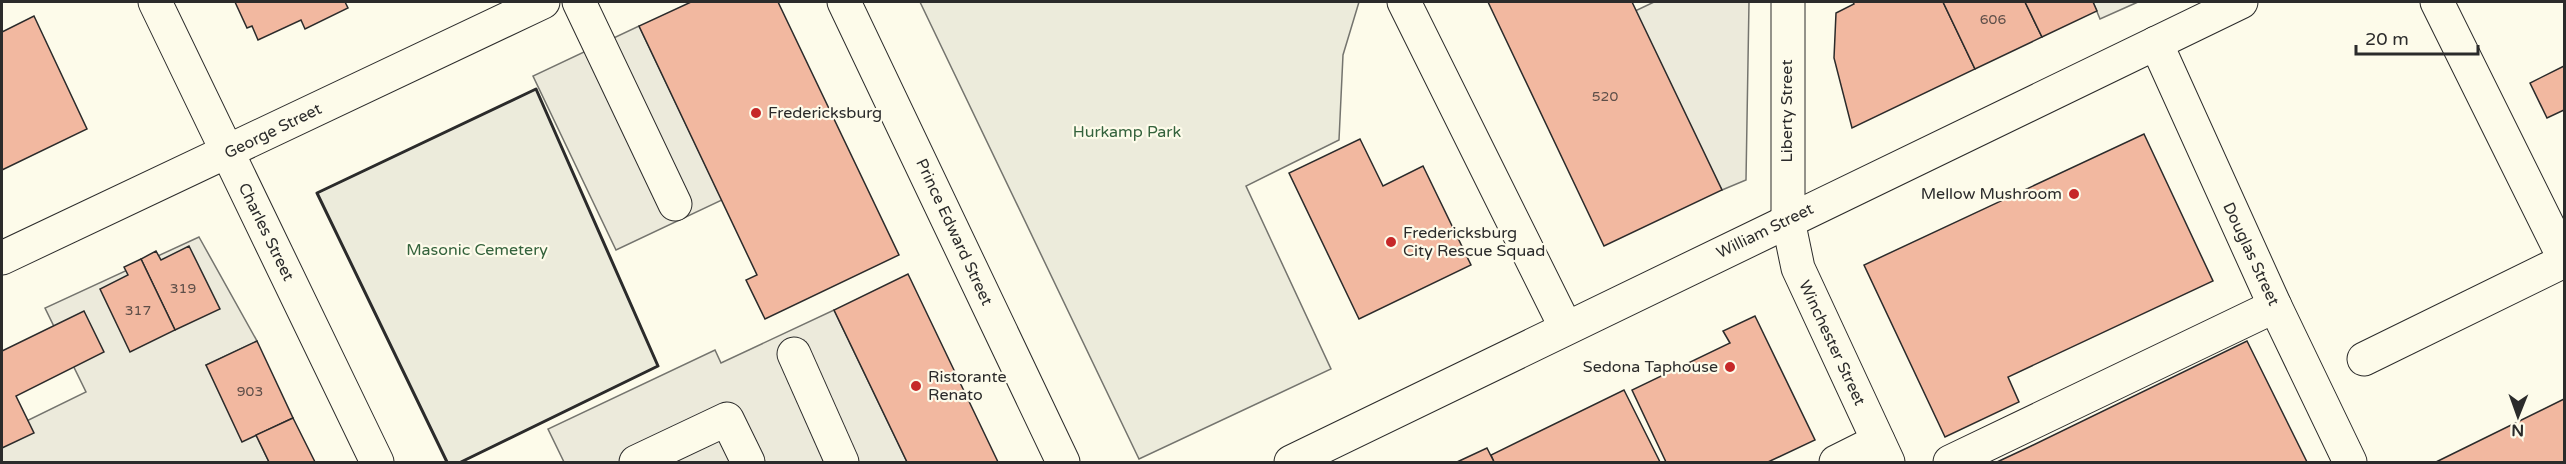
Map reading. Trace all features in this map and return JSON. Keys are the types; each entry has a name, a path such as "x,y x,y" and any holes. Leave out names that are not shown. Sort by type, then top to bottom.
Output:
{"street":[{"name":"Charles Street","path":"155,2 377,462"},
{"name":"George Street","path":"2,258 543,2"},
{"path":"579,2 675,204"},
{"name":"Prince Edward Street","path":"844,2 1063,462"},
{"path":"1404,2 1566,328"},
{"name":"Liberty Street","path":"1788,2 1788,220"},
{"name":"William Street","path":"1291,462 2237,2"},
{"path":"2364,359 2565,259 2437,2"},
{"name":"Douglas Street","path":"2156,43 2275,306 2350,462"},
{"name":"Winchester Street","path":"1788,220 1798,268 1883,452"},
{"path":"1950,462 2275,306"},
{"path":"794,354 842,462"},
{"path":"636,462 727,419 748,462"},
{"path":"1836,462 1883,452"}],"green space":[{"name":"Hurkamp Park","path":"920,2 1359,2 1343,55 1339,140 1246,186 1331,369 1139,459"},
{"name":"Masonic Cemetery","path":"536,89 658,366 461,462 447,462 317,193"}],"shaded area":[{"path":"1654,2 1749,2 1746,180 1722,190 1616,20"},
{"path":"2093,2 2138,2 2100,19"},
{"path":"639,26 722,200 616,250 533,76"},
{"path":"199,237 257,341 206,365 256,435 269,462 2,462 2,433 86,392 45,308"},
{"path":"834,310 907,462 564,462 548,429 715,350 721,363"}],"building":[{"path":"235,2 345,2 348,8 305,29 301,20 258,40 252,26 247,28"},
{"name":"Fredericksburg","path":"691,2 778,2 899,255 765,319 746,280 757,275 639,26"},
{"path":"1488,2 1632,2 1722,190 1604,246"},
{"path":"1853,2 1943,2 1975,69 1852,128 1834,58 1836,13 1854,4"},
{"path":"1943,2 2025,2 2042,37 1975,69"},
{"path":"2025,2 2093,2 2097,11 2042,37"},
{"path":"34,16 87,129 2,170 2,32"},
{"path":"2564,66 2564,110 2547,118 2530,83"},
{"path":"2144,134 2213,281 2008,377 2019,402 1945,437 1864,265"},
{"name":"Fredericksburg City Rescue Squad","path":"1360,139 1383,186 1423,166 1471,265 1359,319 1289,173"},
{"path":"189,246 220,309 175,330 141,259 156,251 161,260"},
{"path":"141,259 175,330 130,352 100,289 128,275 124,267"},
{"name":"Ristorante Renato","path":"908,274 998,462 907,462 834,310"},
{"path":"84,311 104,352 16,396 34,433 2,448 2,351"},
{"name":"Sedona Taphouse","path":"1755,316 1815,440 1768,462 1666,462 1632,390 1730,343 1723,331"},
{"path":"257,341 293,418 242,442 206,365"},
{"path":"2247,341 2307,462 1997,462 2027,448"},
{"path":"1624,390 1660,462 1494,462 1491,455"},
{"path":"2564,399 2564,462 2436,462"},
{"path":"293,418 315,462 269,462 256,435"},
{"path":"1487,448 1494,462 1457,462"}],"wall":[{"path":"447,462 317,193 536,89 658,366 461,462"}],"place":[{"name":"Fredericksburg","path":"756,113"},
{"name":"Mellow Mushroom","path":"2074,194"},
{"name":"Fredericksburg City Rescue Squad","path":"1391,242"},
{"name":"Sedona Taphouse","path":"1730,367"},
{"name":"Ristorante Renato","path":"916,386"}]}
